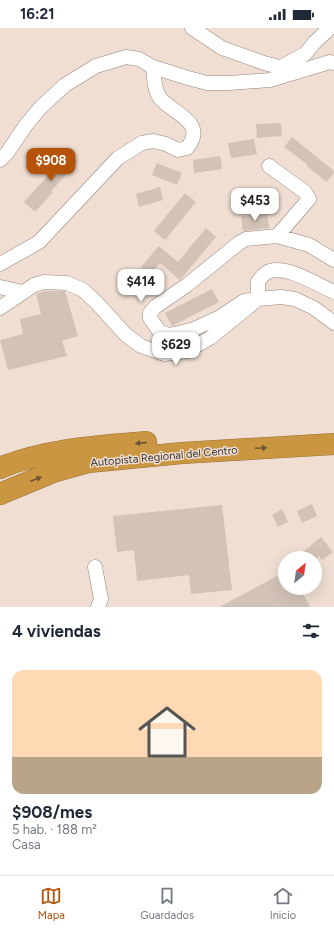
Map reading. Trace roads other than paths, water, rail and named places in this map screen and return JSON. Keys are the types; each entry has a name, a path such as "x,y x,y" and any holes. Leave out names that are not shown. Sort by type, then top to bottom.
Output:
{"highway":[{"name":"Autopista Regional del Centro","path":"0,468 18,460 95,446 334,430"},
{"name":"Autopista Regional del Centro","path":"0,494 53,472 89,462 182,453 334,444"}],"street":[{"path":"192,28 222,48 296,71"},
{"path":"281,67 305,54 330,28"},
{"path":"0,160 7,153 26,124 41,107 65,85 96,66 126,56 139,59 153,67 207,83 270,80 296,71 334,62"},
{"path":"0,264 39,242 118,158 142,143 153,141 166,144 178,150 187,148 192,142 194,133 190,122 160,98 156,89 153,67"},
{"path":"269,166 305,192 309,199 277,236"},
{"path":"334,260 309,245 277,236 246,239 187,285 155,307 150,313 150,318 158,331 168,335 194,329 220,316 244,301 281,297 296,299 314,308 334,323"},
{"path":"258,299 258,282 266,272 275,269 286,270 334,292"},
{"path":"0,308 34,285 44,282 67,283 83,290 126,335 141,346 164,354 187,351 210,338 258,299"},
{"path":"0,287 23,292"},
{"path":"95,567 101,599 98,607"}]}
